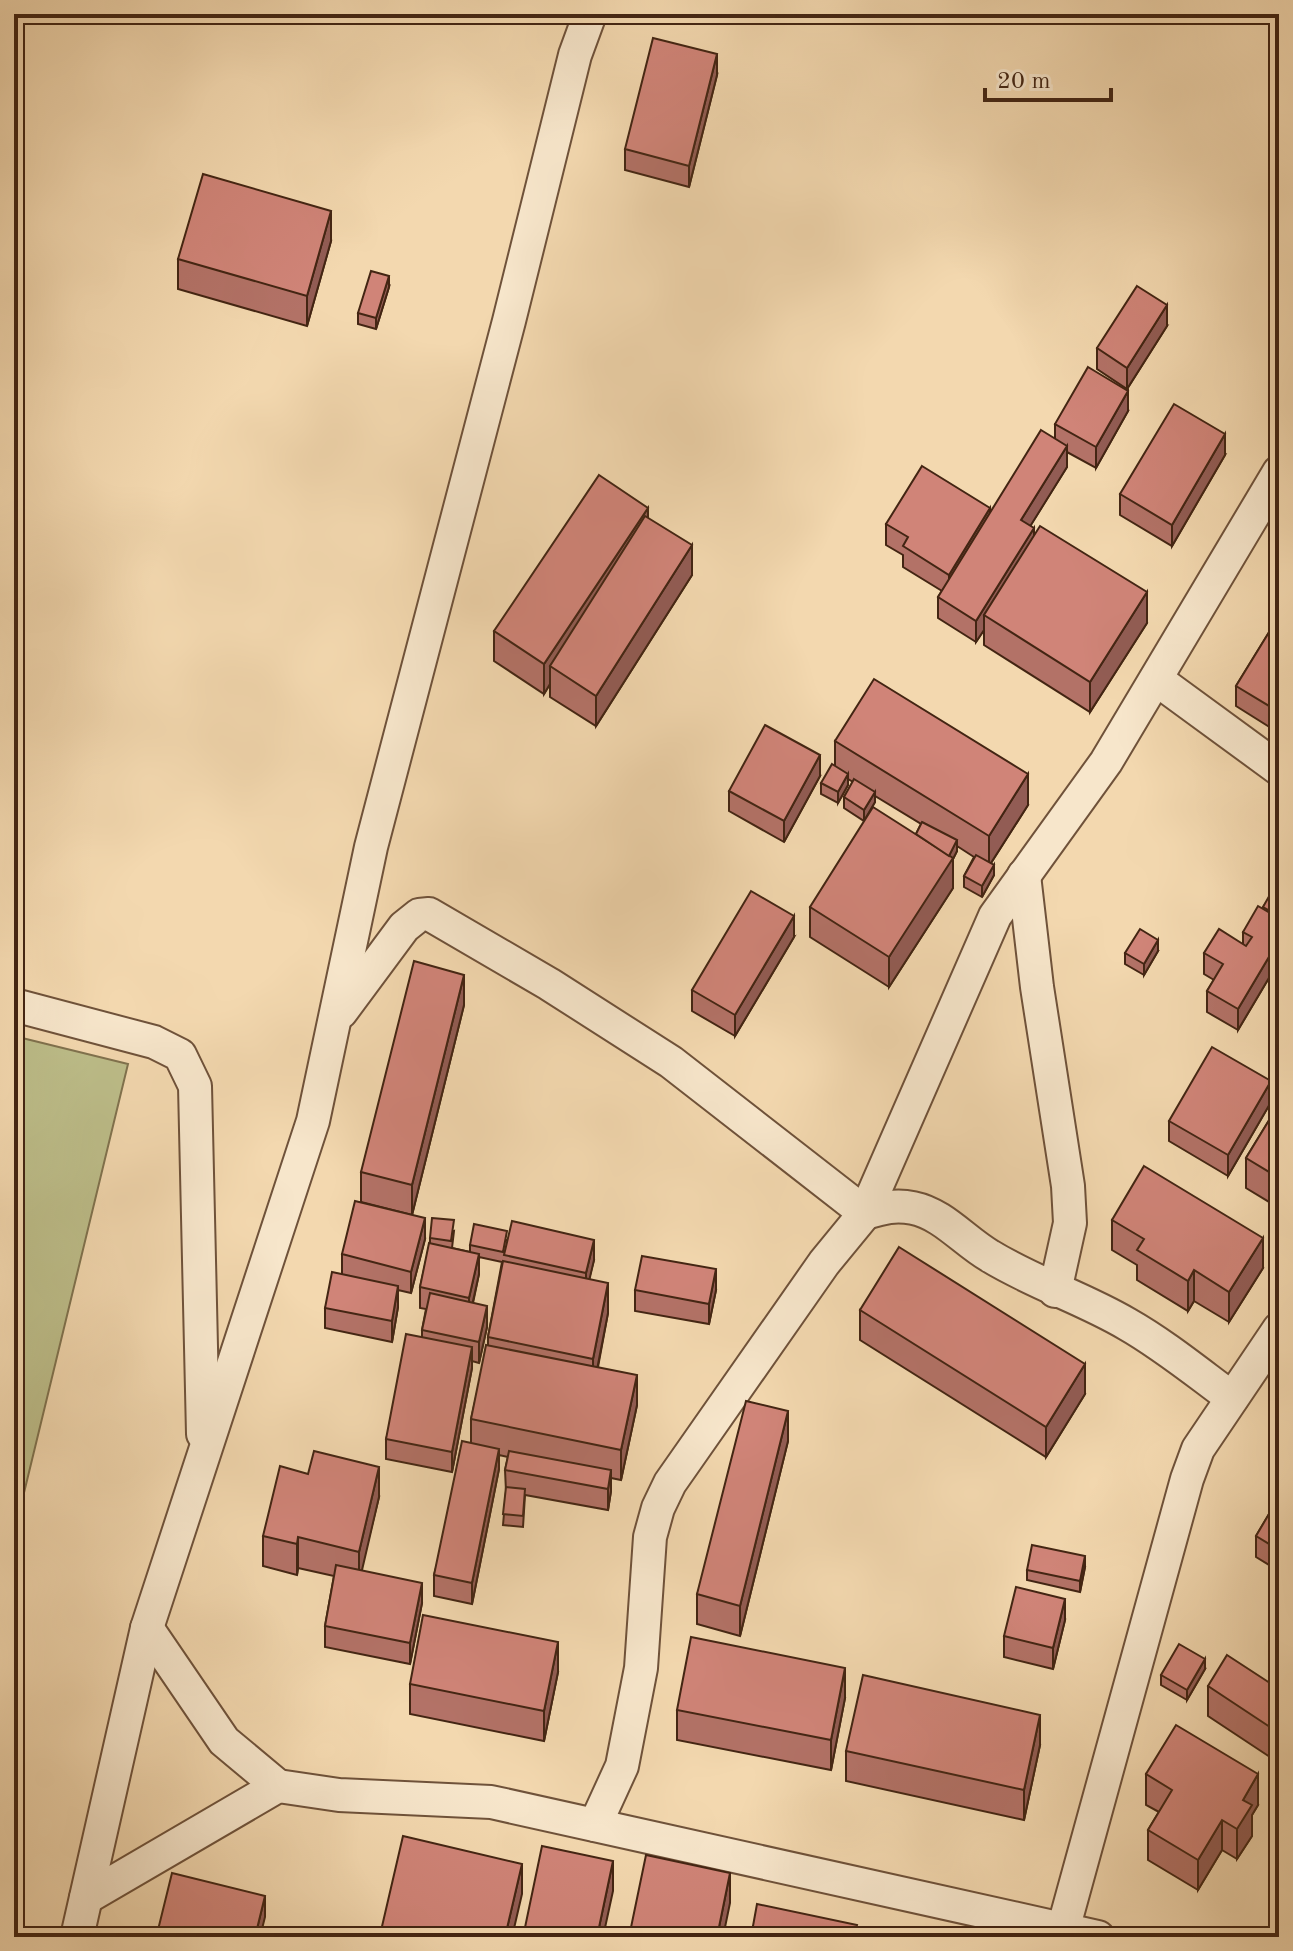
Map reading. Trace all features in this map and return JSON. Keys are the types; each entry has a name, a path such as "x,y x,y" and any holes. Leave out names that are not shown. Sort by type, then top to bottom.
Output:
{"street":[{"path":"77,1937 147,1628 313,1121 371,847 509,321 575,55 590,14"},
{"path":"595,1825 622,1766 641,1668 650,1537 658,1508 670,1483 824,1263 865,1213 995,916 1106,762 1279,472"},
{"path":"1156,679 1279,769"},
{"path":"1024,875 1037,987 1068,1186 1070,1223 1055,1291"},
{"path":"334,1022 404,927 419,915 429,914 549,984 671,1062 865,1213"},
{"path":"14,1005 154,1042 180,1055 195,1086 203,1461"},
{"path":"865,1213 891,1205 914,1208 937,1217 988,1255 1055,1291 1083,1301 1128,1324 1232,1398"},
{"path":"1062,1933 1187,1479 1198,1449 1279,1329"},
{"path":"147,1628 224,1741 278,1786 339,1795 491,1802 1062,1933 1098,1937"},
{"path":"86,1898 278,1786"}],"green space":[{"path":"14,1036 128,1064 14,1534"}],"building":[{"path":"653,38 717,54 689,166 625,149"},
{"path":"203,174 331,211 307,296 178,259"},
{"path":"371,271 389,276 376,318 358,313"},
{"path":"1137,286 1167,305 1127,368 1097,348"},
{"path":"1088,367 1128,391 1096,447 1055,424"},
{"path":"1174,404 1225,434 1172,525 1120,494"},
{"path":"1041,430 1067,446 1021,520 1034,528 976,621 938,597"},
{"path":"922,466 990,508 949,575 903,546 908,537 886,524"},
{"path":"599,475 648,508 544,664 494,631"},
{"path":"645,516 692,545 596,696 550,666"},
{"path":"1040,526 1147,592 1090,682 984,615"},
{"path":"1279,616 1279,712 1236,686"},
{"path":"874,679 1028,774 989,836 835,741"},
{"path":"765,725 820,755 784,821 729,791"},
{"path":"832,764 848,774 838,792 821,783"},
{"path":"854,779 875,792 864,810 844,797"},
{"path":"873,807 953,858 889,957 810,907"},
{"path":"922,822 957,840 949,856 916,834"},
{"path":"976,855 994,865 982,886 964,876"},
{"path":"1279,883 1279,916 1263,907"},
{"path":"751,891 794,916 735,1015 692,990"},
{"path":"1258,906 1279,918 1279,940 1238,1009 1207,991 1223,964 1204,953 1219,929 1246,946 1252,937 1243,932"},
{"path":"1140,929 1158,940 1144,964 1125,953"},
{"path":"414,961 464,975 412,1185 361,1172"},
{"path":"1212,1047 1271,1081 1228,1155 1169,1121"},
{"path":"1279,1104 1279,1178 1246,1158"},
{"path":"1144,1166 1263,1238 1229,1292 1194,1270 1188,1281 1137,1250 1144,1239 1112,1220"},
{"path":"355,1201 425,1218 411,1272 342,1254"},
{"path":"432,1218 454,1220 451,1241 430,1238"},
{"path":"512,1221 594,1240 586,1273 504,1255"},
{"path":"474,1224 507,1231 503,1252 470,1245"},
{"path":"429,1243 479,1254 469,1298 420,1287"},
{"path":"899,1247 1085,1364 1046,1427 860,1310"},
{"path":"642,1256 716,1269 709,1304 635,1290"},
{"path":"503,1261 608,1283 593,1359 488,1337"},
{"path":"332,1272 398,1286 392,1321 325,1308"},
{"path":"430,1293 487,1306 479,1342 422,1330"},
{"path":"406,1334 472,1347 452,1452 386,1439"},
{"path":"486,1345 637,1375 621,1450 471,1419"},
{"path":"746,1401 788,1411 740,1606 697,1594"},
{"path":"462,1441 499,1449 472,1583 434,1575"},
{"path":"314,1451 379,1467 359,1552 298,1537 297,1544 263,1536 280,1466 308,1474"},
{"path":"509,1451 611,1470 608,1489 505,1470"},
{"path":"506,1487 525,1489 523,1516 503,1514"},
{"path":"1279,1497 1279,1550 1256,1536"},
{"path":"1032,1545 1085,1556 1080,1581 1027,1570"},
{"path":"336,1565 422,1583 410,1643 325,1626"},
{"path":"1016,1587 1065,1599 1053,1648 1004,1636"},
{"path":"423,1615 558,1642 544,1711 410,1684"},
{"path":"691,1637 845,1668 831,1740 677,1710"},
{"path":"1179,1644 1205,1659 1187,1690 1161,1675"},
{"path":"1227,1655 1279,1689 1279,1733 1208,1686"},
{"path":"863,1675 1040,1715 1024,1790 846,1751"},
{"path":"1176,1725 1258,1774 1243,1800 1252,1805 1237,1829 1222,1820 1198,1860 1148,1830 1172,1790 1146,1774"},
{"path":"403,1836 522,1864 505,1937 380,1935"},
{"path":"542,1846 613,1861 597,1937 523,1937"},
{"path":"646,1855 730,1873 717,1937 629,1937"},
{"path":"172,1873 265,1896 255,1937 170,1937 157,1934"},
{"path":"757,1904 857,1925 854,1937 751,1937"}]}
